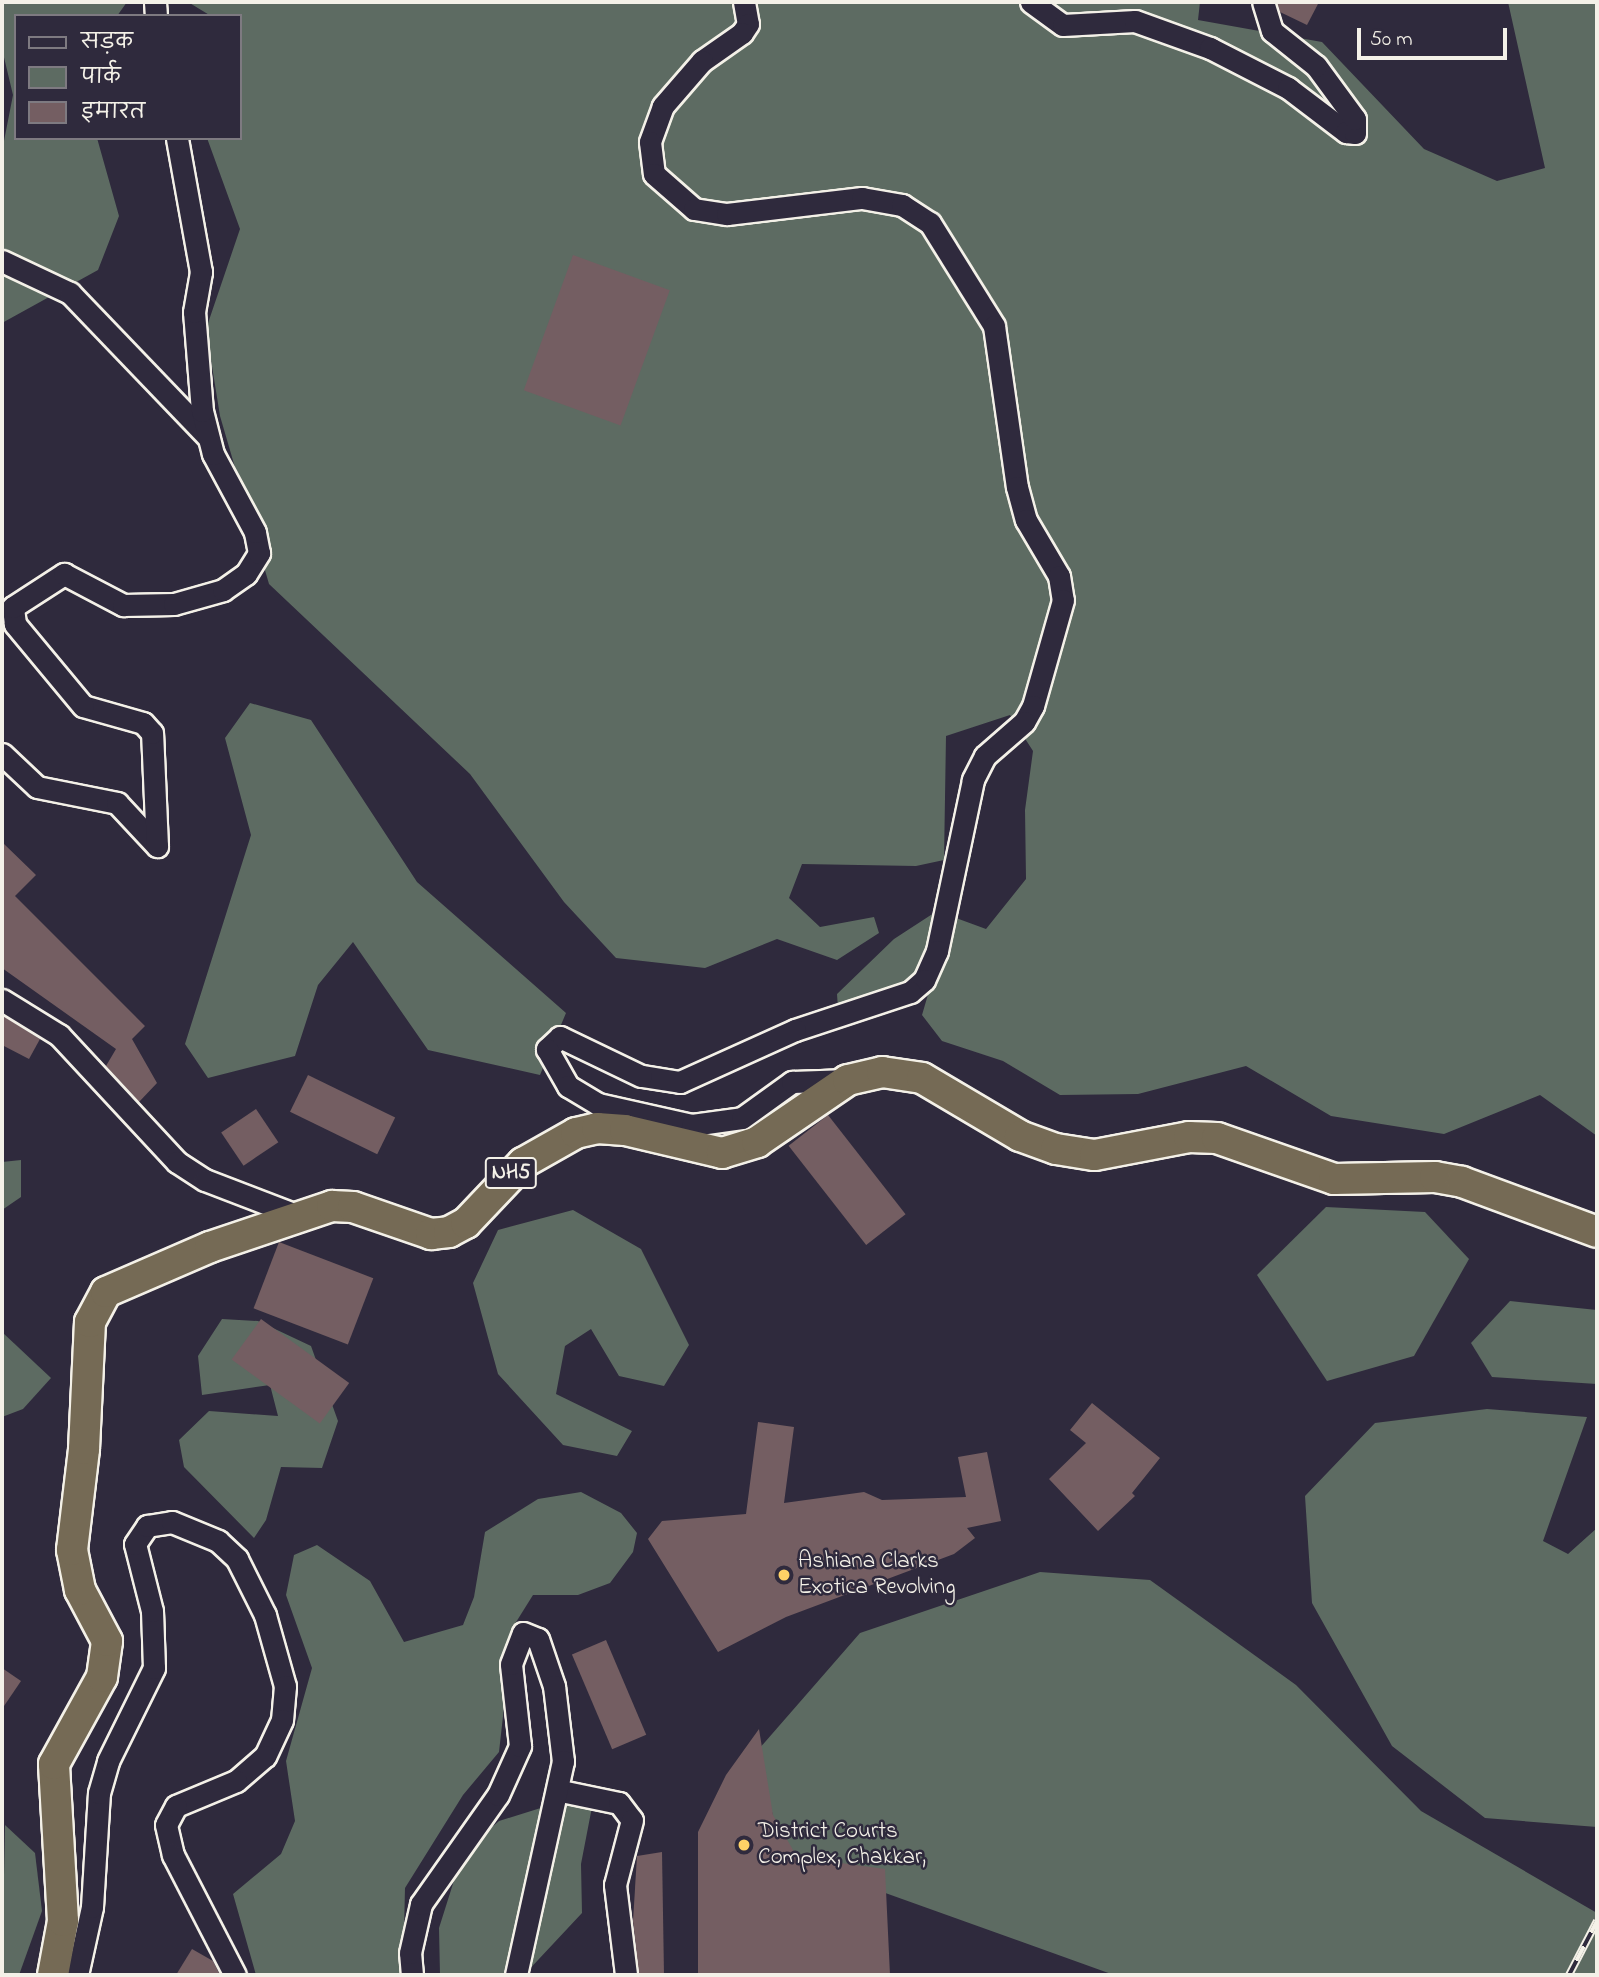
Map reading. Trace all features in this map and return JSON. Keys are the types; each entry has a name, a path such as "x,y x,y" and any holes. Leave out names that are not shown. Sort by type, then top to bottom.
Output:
{"highway":[{"name":"NH5","path":"53,1975 63,1921 54,1764 102,1677 107,1641 80,1590 72,1550 94,1305 106,1292 296,1215 353,1207 430,1234 449,1232 466,1223 523,1163 576,1133 597,1128 625,1130 722,1153 757,1142 848,1080 882,1072 922,1079 1020,1136 1056,1149 1095,1155 1189,1137 1217,1138 1334,1179 1435,1177 1462,1182 1597,1232"}],"street":[{"path":"744,2 748,24 742,33 702,61 663,106 650,142 654,174 694,209 727,214 862,198 902,205 930,223 994,326 1017,487 1026,520 1059,576 1063,600 1034,706 985,756 973,780 937,951 924,980 911,992 795,1030 680,1082 641,1076 560,1037 547,1049 568,1086 598,1104 692,1125 742,1118 792,1082 848,1080"},
{"path":"1031,2 1063,25 1135,21 1185,38 1288,88 1346,132 1355,133 1354,116 1316,66 1272,31 1263,2"},
{"path":"177,140 201,272 194,312 208,438"},
{"path":"2,261 70,293 208,438 258,540 258,558 246,573 196,599 140,607 114,602 64,574 16,603 12,613 83,706 143,723 152,733 160,844 150,843 117,803 37,788 2,754"},
{"path":"2,1000 59,1035 177,1162 205,1180 296,1215"},
{"path":"77,1975 92,1907 99,1793 108,1761 154,1668 152,1611 137,1536 155,1523 172,1522 218,1541 237,1559 265,1615 285,1686 282,1720 265,1756 236,1781 176,1806 166,1825 173,1855 235,1975"},
{"path":"412,1975 410,1953 421,1904 498,1796 520,1746 511,1664 523,1633 538,1639 554,1686 564,1762 561,1791 532,1886 516,1975"},
{"path":"561,1791 619,1803 632,1820 615,1885 626,1975"}],"green space":[{"path":"2,2 127,2 118,14 14,14 14,140 98,140 119,216 98,270 2,323 2,151 13,95 2,49"},
{"path":"188,2 1200,2 1198,20 1322,42 1424,149 1497,181 1545,168 1508,2 1597,2 1597,1136 1540,1095 1444,1134 1331,1116 1246,1066 1138,1094 1060,1095 1003,1061 942,1041 922,1015 936,967 891,999 838,1009 837,994 894,939 937,911 986,929 1026,879 1025,810 1033,751 1010,715 946,736 944,860 916,866 802,864 789,898 820,927 874,917 879,933 837,960 777,939 705,968 616,958 564,902 470,774 269,584 220,416 206,329 240,229 208,140 242,140 242,14 208,14"},
{"path":"250,703 311,720 417,882 566,1013 540,1075 428,1050 353,942 318,985 295,1056 208,1078 185,1044 251,835 225,738"},
{"path":"21,1160 21,1197 2,1210 2,1162"},
{"path":"1326,1207 1425,1212 1469,1259 1414,1356 1327,1381 1257,1275"},
{"path":"573,1210 641,1249 689,1345 664,1386 619,1376 591,1329 565,1346 556,1394 632,1431 617,1456 563,1445 498,1374 473,1283 498,1230"},
{"path":"1510,1301 1597,1310 1597,1384 1492,1377 1471,1343"},
{"path":"222,1319 258,1321 311,1346 338,1421 322,1468 281,1467 266,1520 254,1538 184,1467 179,1440 209,1411 278,1416 270,1385 202,1395 198,1356"},
{"path":"2,1332 51,1378 23,1409 2,1417"},
{"path":"1487,1409 1587,1417 1543,1541 1568,1554 1597,1528 1597,1827 1485,1818 1392,1746 1312,1603 1305,1496 1375,1423"},
{"path":"581,1492 621,1513 637,1533 633,1552 610,1583 578,1595 533,1595 513,1627 499,1752 463,1795 405,1888 403,1975 256,1975 233,1894 281,1854 295,1821 286,1761 312,1668 286,1595 294,1555 317,1545 370,1581 404,1642 463,1625 474,1597 485,1532 538,1499"},
{"path":"1040,1572 1150,1580 1296,1685 1421,1811 1597,1913 1597,1975 1114,1975 782,1856 758,1750 860,1633"},
{"path":"582,1795 592,1807 581,1864 582,1913 524,1975 440,1975 439,1928 463,1852 499,1821"},
{"path":"5,1825 35,1853 42,1911 19,1975 2,1975"}],"building":[{"path":"1277,2 1319,2 1307,25 1280,12"},
{"path":"573,255 670,290 621,426 524,390"},
{"path":"2,842 36,875 15,896 145,1026 132,1039 157,1083 139,1102 106,1066 116,1049 2,968"},
{"path":"2,1015 40,1039 29,1059 2,1045"},
{"path":"308,1075 395,1118 377,1154 290,1112"},
{"path":"256,1109 278,1142 244,1166 221,1132"},
{"path":"828,1115 906,1214 866,1245 789,1146"},
{"path":"279,1242 373,1278 348,1344 254,1308"},
{"path":"261,1319 349,1383 320,1424 232,1359"},
{"path":"1092,1403 1160,1458 1132,1493 1135,1496 1098,1531 1049,1479 1086,1443 1070,1430"},
{"name":"Ashiana Clarks Exotica Revolving","path":"758,1422 794,1427 784,1503 864,1492 882,1500 966,1497 958,1457 987,1452 1001,1521 967,1528 975,1538 954,1554 786,1617 718,1652 648,1539 662,1521 746,1514"},
{"path":"606,1640 646,1735 612,1749 572,1654"},
{"path":"2,1668 21,1681 2,1709"},
{"name":"District Courts Complex, Chakkar,","path":"759,1729 773,1815 797,1857 885,1869 890,1975 698,1975 698,1832 726,1775"},
{"path":"662,1852 664,1975 639,1975 633,1921 637,1856"},
{"path":"192,1949 213,1961 220,1975 176,1975"}],"railway":[{"path":"1569,1975 1597,1921"}],"place":[{"name":"Ashiana Clarks Exotica Revolving","path":"784,1575"},
{"name":"District Courts Complex, Chakkar,","path":"744,1845"}]}
